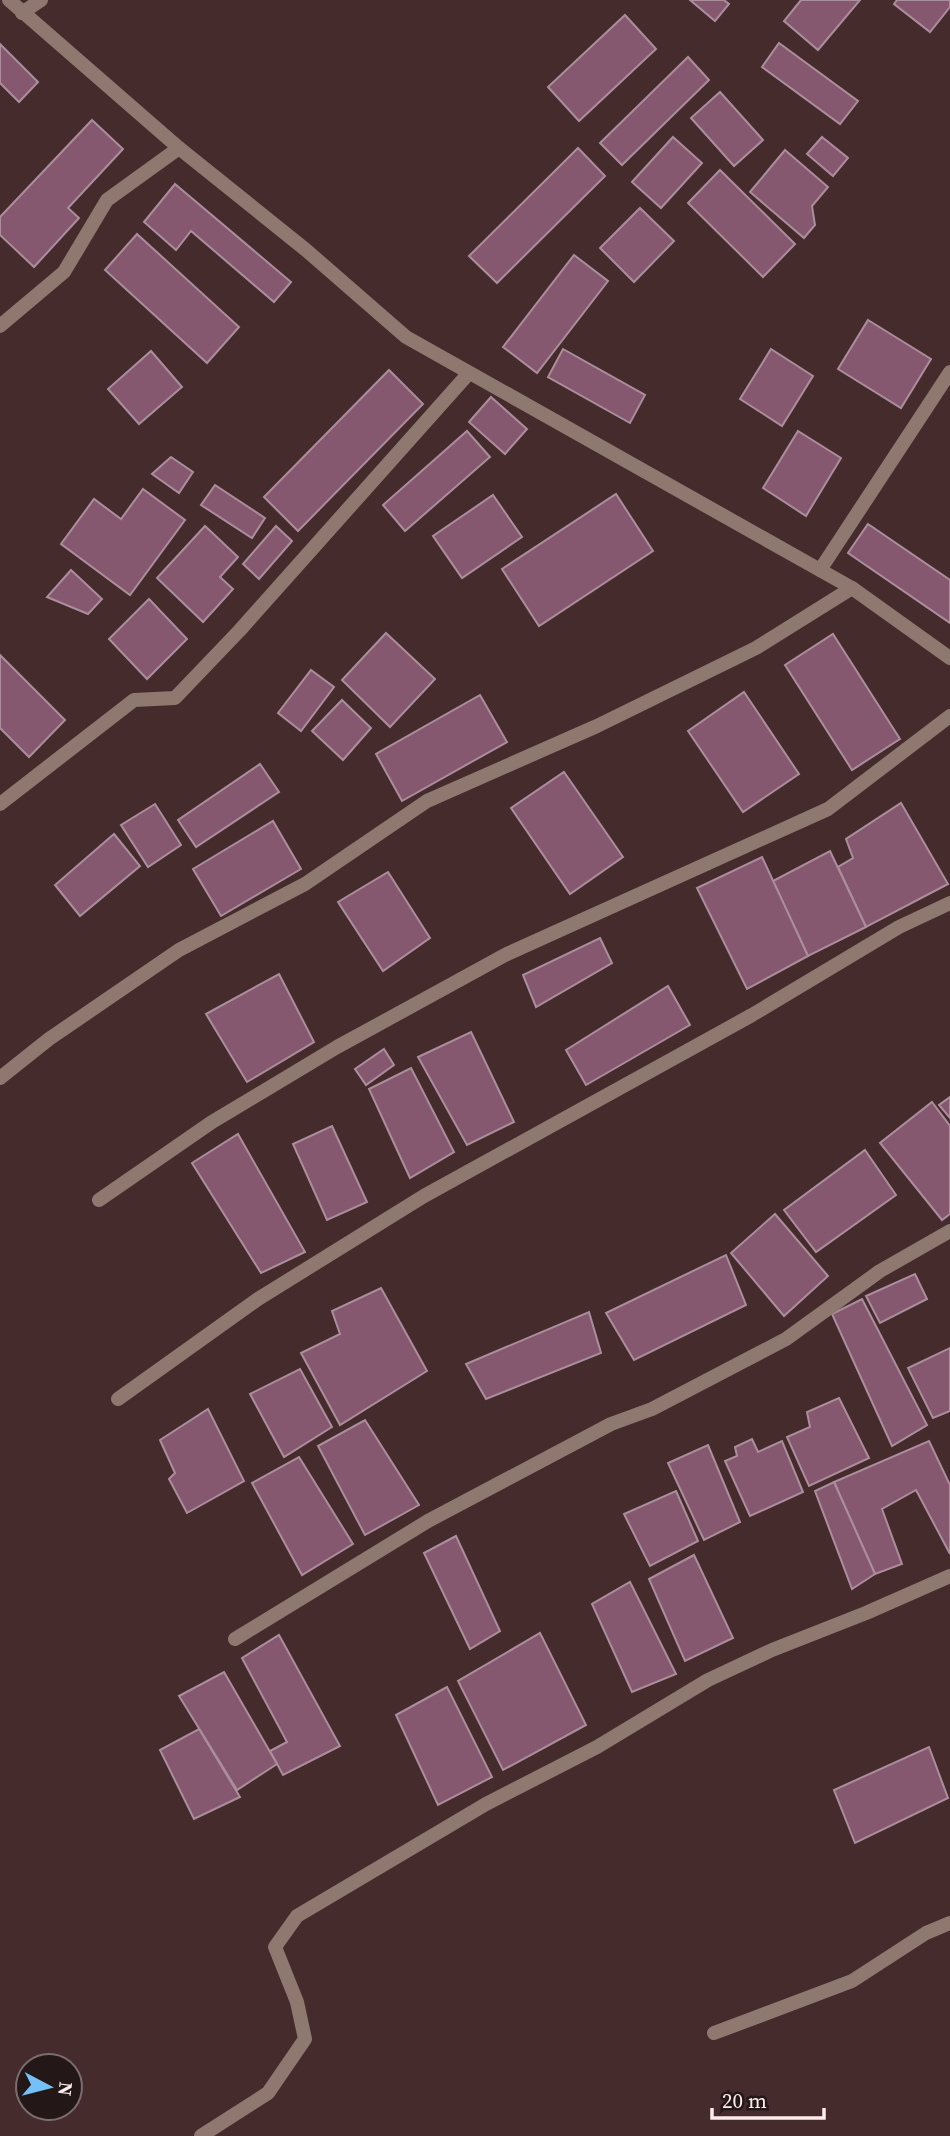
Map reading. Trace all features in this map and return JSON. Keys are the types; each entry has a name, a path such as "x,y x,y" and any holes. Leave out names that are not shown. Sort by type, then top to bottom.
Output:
{"street":[{"path":"9,0 179,148 306,250 406,337 852,588 950,657"},
{"path":"22,13 41,0"},
{"path":"0,326 64,272 107,200 179,148"},
{"path":"820,570 950,372"},
{"path":"0,804 134,700 175,698 240,630 469,373"},
{"path":"0,1078 49,1039 179,950 305,884 427,801 597,726 756,648 852,588"},
{"path":"99,1200 246,1102 337,1047 507,954 828,808 950,716"},
{"path":"118,1399 258,1299 424,1196 752,1015 899,927 950,902"},
{"path":"234,1639 428,1521 611,1424 652,1409 786,1339 880,1271 950,1231"},
{"path":"201,2136 268,2093 305,2039 298,2002 275,1947 297,1916 486,1804 597,1746 708,1680 950,1576"},
{"path":"714,2033 852,1981 926,1933 950,1923"}],"building":[{"path":"690,0 724,0 729,4 715,21"},
{"path":"801,0 860,0 818,50 784,21"},
{"path":"897,0 950,0 950,7 930,32 894,4"},
{"path":"625,15 656,49 579,121 548,87"},
{"path":"779,43 858,101 840,124 762,67"},
{"path":"0,44 38,82 19,102 0,83"},
{"path":"688,57 709,80 622,165 600,143"},
{"path":"720,92 763,140 734,166 691,118"},
{"path":"92,120 123,149 68,208 79,218 34,267 0,235 0,217"},
{"path":"673,137 702,163 661,208 632,182"},
{"path":"822,137 848,158 833,176 807,154"},
{"path":"578,148 605,176 497,283 469,256"},
{"path":"785,150 828,187 812,206 815,225 804,238 750,192"},
{"path":"720,170 795,244 763,277 688,203"},
{"path":"175,184 291,282 274,302 191,231 176,250 144,222"},
{"path":"640,208 674,241 634,282 600,248"},
{"path":"137,234 239,327 207,363 105,270"},
{"path":"574,255 608,281 537,373 503,347"},
{"path":"868,320 931,359 901,408 838,369"},
{"path":"563,349 645,395 630,423 548,377"},
{"path":"771,349 813,376 782,426 740,399"},
{"path":"151,351 182,387 139,424 108,389"},
{"path":"389,370 423,404 298,531 264,497"},
{"path":"491,397 527,429 505,454 469,422"},
{"path":"467,431 490,457 405,531 383,505"},
{"path":"798,431 841,458 806,516 763,488"},
{"path":"171,457 193,472 179,493 152,474"},
{"path":"215,485 265,518 252,538 201,505"},
{"path":"143,489 185,520 130,595 61,544 94,499 121,519"},
{"path":"616,494 653,551 539,626 502,569"},
{"path":"493,495 522,537 462,578 433,536"},
{"path":"868,524 950,580 950,623 848,553"},
{"path":"205,526 238,557 220,577 233,589 203,622 157,578"},
{"path":"276,526 292,541 259,579 243,564"},
{"path":"71,570 102,599 88,614 47,597"},
{"path":"149,599 187,639 147,679 109,639"},
{"path":"386,633 435,679 390,727 342,680"},
{"path":"833,634 900,739 852,770 785,665"},
{"path":"0,655 65,720 29,757 0,728"},
{"path":"311,670 334,687 301,731 278,713"},
{"path":"744,692 799,774 743,812 688,731"},
{"path":"480,695 507,742 402,801 376,754"},
{"path":"342,700 371,728 343,760 312,731"},
{"path":"260,764 279,792 196,847 178,820"},
{"path":"564,772 623,857 570,894 511,808"},
{"path":"901,803 948,884 866,927 838,867 853,858 846,839"},
{"path":"155,804 181,845 148,867 121,825"},
{"path":"273,821 301,869 221,916 193,869"},
{"path":"114,834 140,866 80,916 55,885"},
{"path":"830,851 866,927 808,956 773,881"},
{"path":"762,857 808,956 747,989 697,888"},
{"path":"388,872 430,938 383,971 338,902"},
{"path":"600,938 612,963 536,1007 523,975"},
{"path":"279,974 314,1042 247,1082 206,1014"},
{"path":"668,986 690,1025 586,1085 566,1050"},
{"path":"471,1032 514,1122 467,1145 418,1057"},
{"path":"384,1049 394,1065 366,1085 355,1069"},
{"path":"411,1068 454,1152 410,1178 369,1089"},
{"path":"950,1097 950,1118 939,1105"},
{"path":"932,1102 950,1126 950,1214 942,1220 880,1143"},
{"path":"332,1126 367,1202 327,1220 293,1144"},
{"path":"238,1134 305,1252 261,1273 192,1163"},
{"path":"865,1150 896,1195 816,1252 784,1210"},
{"path":"775,1214 828,1276 784,1316 731,1253"},
{"path":"726,1255 746,1305 634,1360 606,1313"},
{"path":"915,1274 927,1299 880,1323 866,1296"},
{"path":"381,1288 427,1371 340,1425 301,1353 340,1334 332,1311"},
{"path":"862,1299 927,1425 892,1446 832,1314"},
{"path":"589,1312 601,1353 486,1399 466,1364"},
{"path":"950,1348 950,1411 933,1418 908,1368"},
{"path":"300,1369 332,1427 284,1457 250,1394"},
{"path":"839,1398 869,1458 809,1486 787,1437 810,1427 807,1412"},
{"path":"208,1409 244,1481 187,1513 169,1479 175,1473 160,1440"},
{"path":"365,1420 419,1505 365,1535 318,1446"},
{"path":"752,1439 758,1452 782,1441 803,1492 750,1516 725,1461 737,1456 735,1447"},
{"path":"929,1441 950,1485 950,1554 916,1490 882,1509 902,1564 875,1574 834,1482"},
{"path":"708,1445 740,1522 704,1540 668,1463"},
{"path":"299,1457 353,1544 302,1575 252,1483"},
{"path":"834,1482 875,1574 852,1589 815,1491"},
{"path":"676,1491 698,1541 650,1566 624,1514"},
{"path":"456,1536 500,1631 470,1649 424,1553"},
{"path":"694,1555 733,1638 685,1661 649,1579"},
{"path":"630,1582 676,1674 632,1692 592,1604"},
{"path":"540,1633 586,1725 503,1770 458,1681"},
{"path":"279,1635 340,1746 283,1775 270,1751 287,1742 242,1658"},
{"path":"224,1672 277,1764 237,1790 179,1696"},
{"path":"447,1687 492,1777 438,1805 396,1715"},
{"path":"199,1729 240,1797 194,1819 160,1750"},
{"path":"929,1747 948,1798 855,1843 834,1790"}]}
